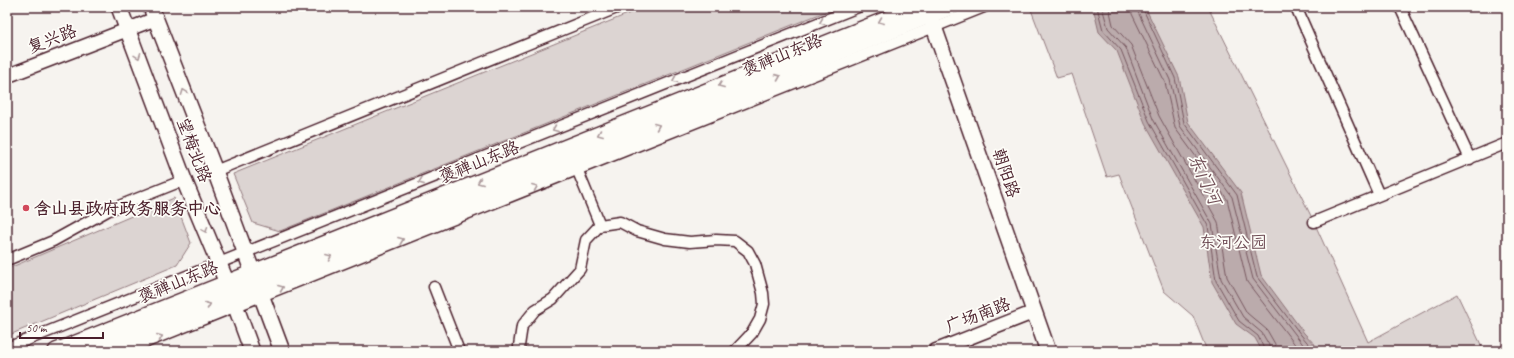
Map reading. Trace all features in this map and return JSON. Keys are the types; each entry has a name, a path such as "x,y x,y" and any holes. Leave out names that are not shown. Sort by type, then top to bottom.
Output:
{"main road":[{"name":"望梅北路","path":"119,7 184,180 232,295 252,351"},
{"name":"褒禅山东路","path":"573,159 917,7"},
{"name":"褒禅山东路","path":"94,351 950,7"},
{"name":"望梅北路","path":"153,13 215,171 282,351"},
{"name":"朝阳路","path":"930,16 1048,351"},
{"name":"褒禅山东路","path":"56,351 232,295"}],"street":[{"path":"215,171 619,7"},
{"path":"7,348 858,7"},
{"path":"930,16 984,7"},
{"path":"1296,7 1379,195"},
{"path":"1400,7 1470,159"},
{"name":"复兴路","path":"7,76 128,30 153,13"},
{"path":"1314,222 1507,143"},
{"path":"573,159 600,225"},
{"path":"7,260 53,241 109,210 184,180"},
{"path":"520,351 519,346 522,326 535,310 553,299 580,269 586,240 600,225 620,222 637,231 665,239 690,242 716,240 735,241 748,251 754,264 764,304 760,319 752,332 735,351"},
{"path":"434,288 459,351"},
{"path":"124,351 232,295"},
{"name":"广场南路","path":"935,351 1034,312"}],"green space":[{"path":"645,7 837,7 280,231 253,223 233,174"},
{"name":"东河公园","path":"1030,7 1208,7 1314,222 1368,342 1457,294 1484,351 1207,351 1193,316 1164,291 1119,174 1107,177 1072,74 1057,78"},
{"path":"174,198 191,243 177,265 7,336 7,269"}],"water":[{"name":"东门河","path":"1093,7 1145,7 1179,77 1188,122 1241,193 1261,275 1304,333 1317,347 1317,351 1262,351 1255,338 1236,324 1212,282 1204,227 1145,123 1117,51 1099,32"}],"place":[{"name":"含山县政府政务服务中心","path":"26,208"}]}
